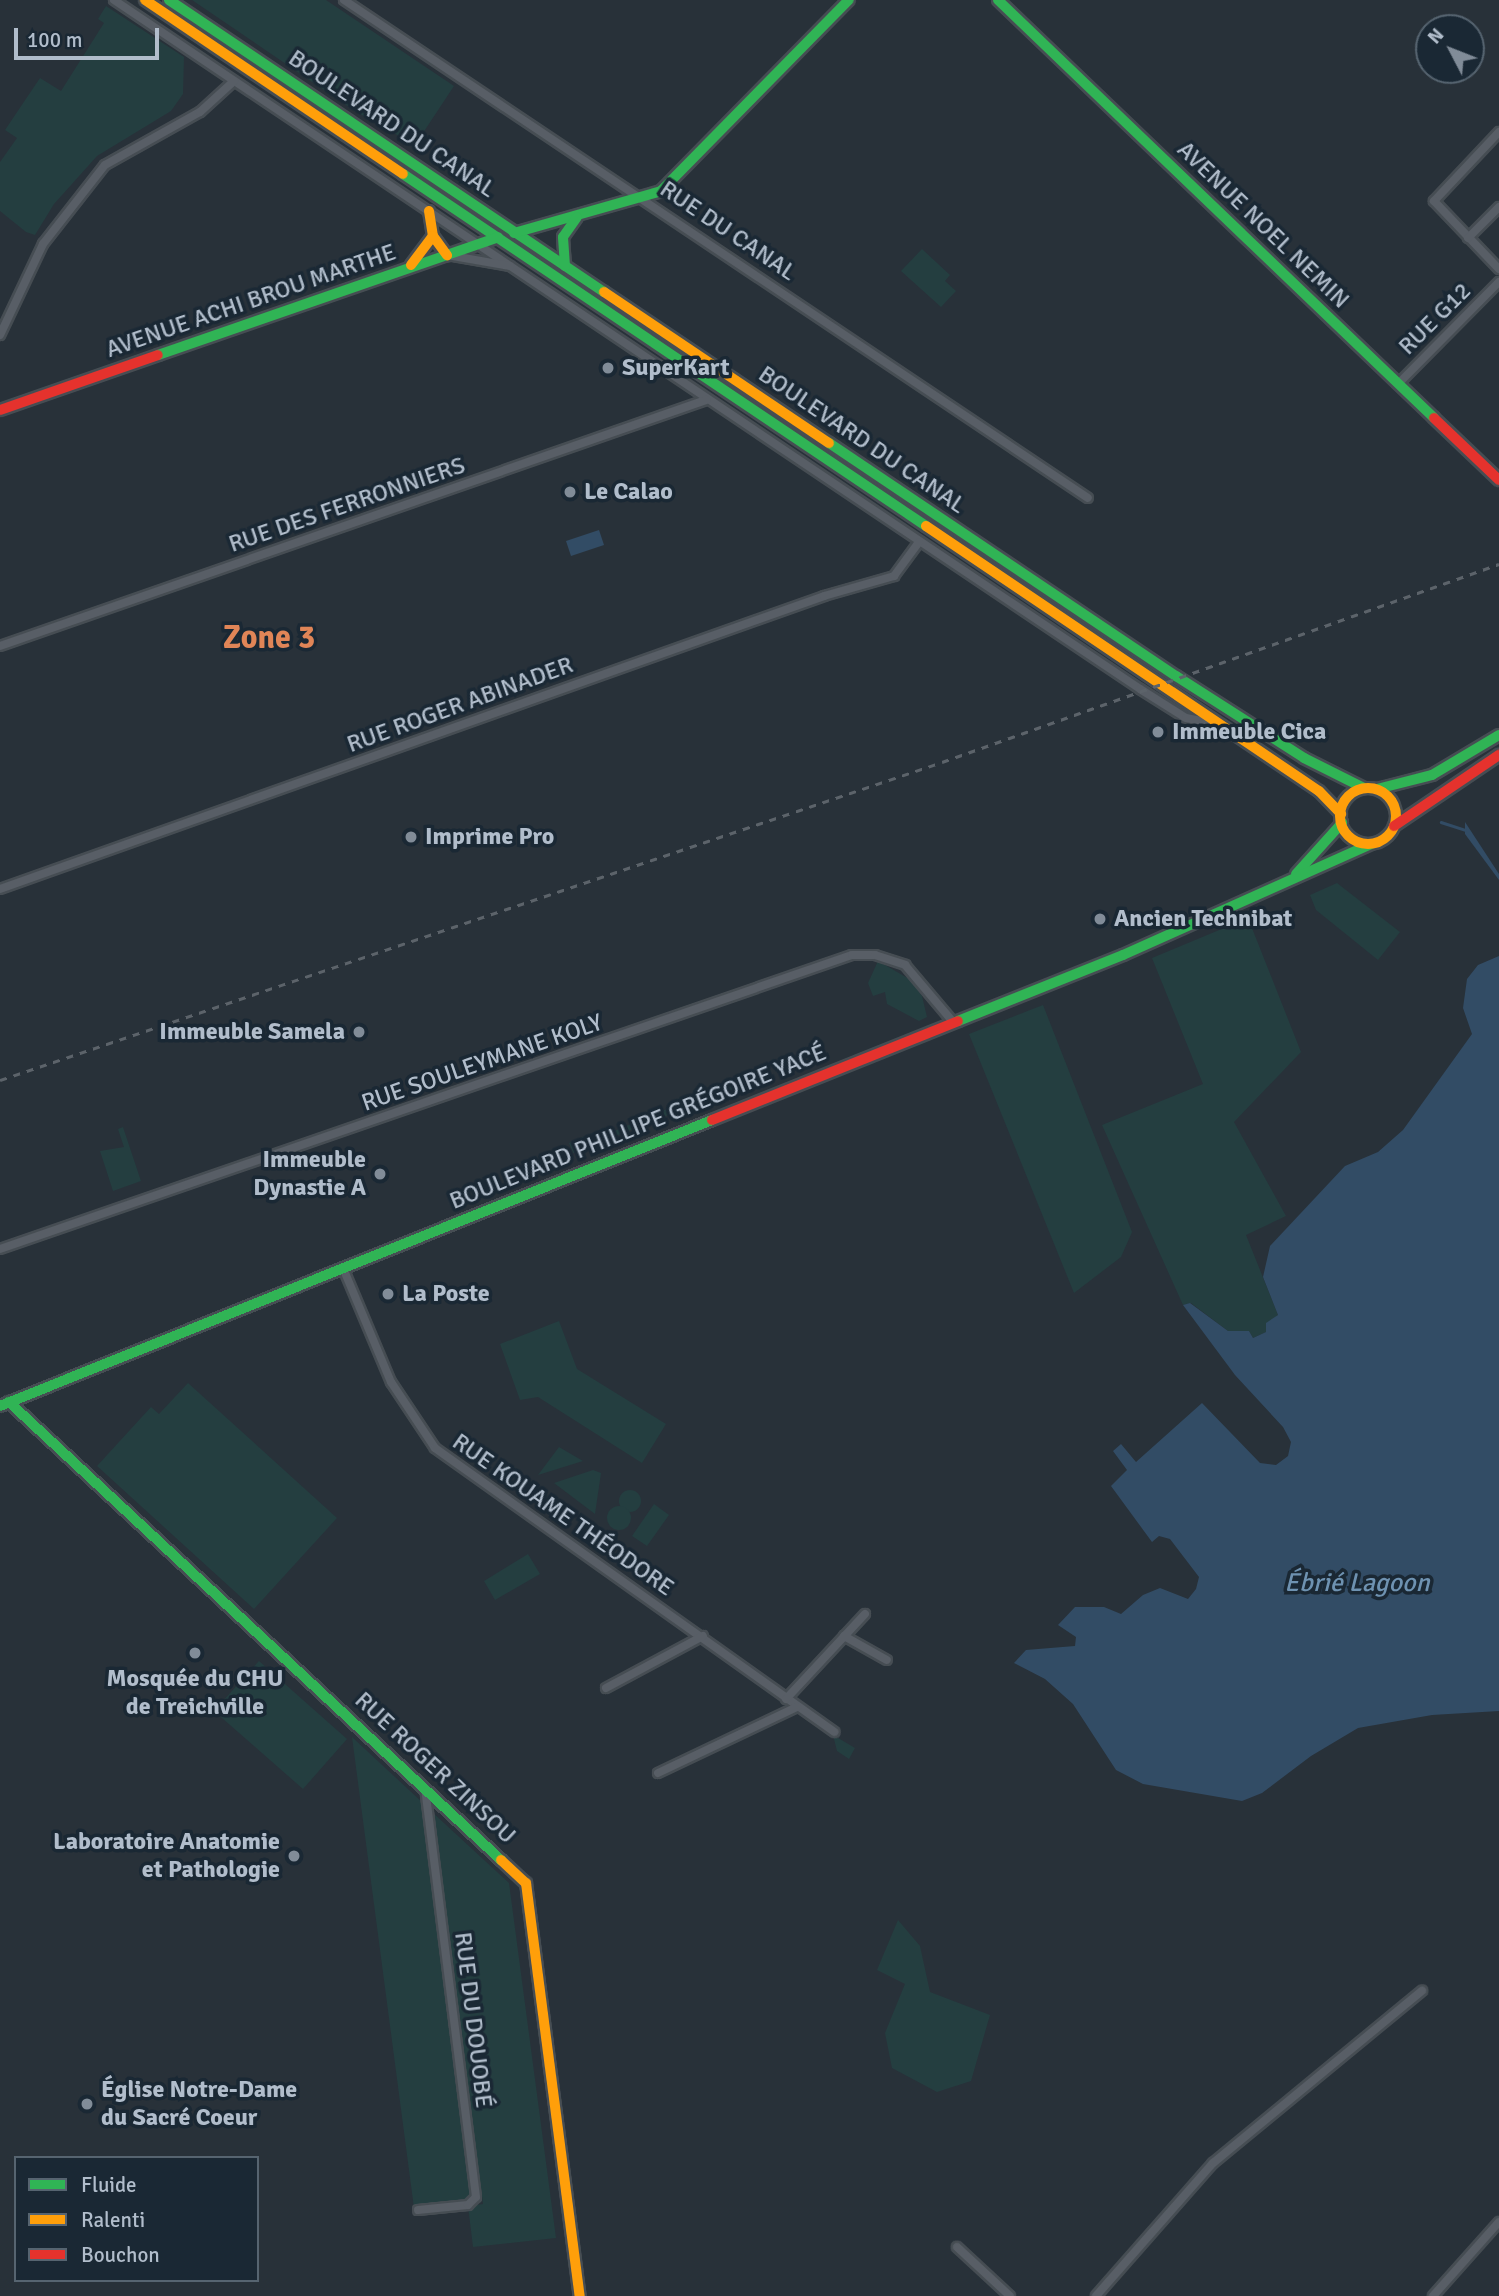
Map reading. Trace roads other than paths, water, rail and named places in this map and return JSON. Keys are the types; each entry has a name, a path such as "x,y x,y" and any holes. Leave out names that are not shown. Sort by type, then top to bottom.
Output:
{"main road":[{"name":"BOULEVARD DU CANAL","path":"145,0 1319,791 1341,819"},
{"name":"BOULEVARD DU CANAL","path":"170,0 1176,676 1304,758 1364,789"},
{"name":"AVENUE ACHI BROU MARTHE","path":"0,410 496,238 661,191 849,0"},
{"name":"AVENUE NOEL NEMIN","path":"998,0 1499,480"},
{"path":"429,211 433,236 447,255"},
{"path":"565,266 563,237 578,216"},
{"path":"406,269 433,236"},
{"path":"1499,735 1433,775 1377,789 1364,789 1348,797 1341,819 1350,836 1371,844 1385,838 1394,826 1499,755"},
{"path":"1377,789 1395,808 1394,826"},
{"name":"BOULEVARD PHILLIPE GRÉGOIRE YACÉ","path":"1289,880 1330,842 1341,819"},
{"name":"BOULEVARD PHILLIPE GRÉGOIRE YACÉ","path":"4,1404 1123,956 1371,844"},
{"name":"RUE ROGER ZINSOU","path":"4,1404 517,1874 531,1898 580,2296"}],"street":[{"name":"BOULEVARD DU CANAL","path":"114,0 513,267 706,400 1184,718 1217,724"},
{"name":"RUE DU CANAL","path":"344,0 1088,498"},
{"path":"0,335 43,244 105,166 200,112 234,81"},
{"name":"RUE G12","path":"1499,132 1434,201 1499,269"},
{"path":"1468,238 1499,206"},
{"path":"447,255 513,267"},
{"name":"RUE G12","path":"1399,383 1499,282"},
{"name":"RUE DES FERRONNIERS","path":"0,646 706,400"},
{"name":"RUE ROGER ABINADER","path":"0,889 816,599 894,576 919,542"},
{"name":"RUE SOULEYMANE KOLY","path":"0,1249 852,955 876,954 905,965 954,1023"},
{"name":"RUE KOUAME THÉODORE","path":"343,1268 391,1382 435,1448 703,1636 834,1732"},
{"path":"786,1699 865,1614"},
{"path":"606,1688 703,1636"},
{"path":"844,1636 887,1660"},
{"path":"658,1773 797,1707"},
{"name":"RUE DU DOUOBÉ","path":"418,2210 468,2205 476,2197 425,1787"},
{"path":"1096,2296 1213,2163 1422,1992"},
{"path":"1433,2296 1499,2222"},
{"path":"957,2247 1010,2296"}],"water":[{"path":"599,530 604,545 571,556 566,541"},
{"path":"1465,822 1499,874 1499,880 1465,834"},
{"name":"Ébrié Lagoon","path":"1499,956 1499,1711 1432,1715 1358,1728 1311,1756 1262,1793 1242,1801 1143,1784 1116,1770 1073,1704 1045,1679 1014,1663 1026,1650 1075,1646 1076,1637 1058,1625 1075,1607 1104,1607 1121,1614 1143,1595 1160,1588 1188,1599 1196,1589 1199,1577 1170,1539 1159,1536 1152,1542 1111,1486 1127,1470 1113,1451 1121,1444 1136,1462 1202,1403 1260,1463 1276,1465 1288,1456 1291,1442 1283,1427 1235,1375 1183,1305 1190,1303 1228,1331 1249,1331 1253,1338 1266,1332 1266,1323 1278,1315 1263,1277 1270,1246 1345,1166 1378,1152 1403,1130 1472,1034 1463,1008 1467,979 1478,965"}],"waterway":[{"path":"1441,822 1465,830"}],"railway":[{"path":"0,1080 942,762 1499,564"}],"place":[{"name":"SuperKart","path":"608,368"},
{"name":"Le Calao","path":"570,492"},
{"name":"Immeuble Cica","path":"1158,732"},
{"name":"Imprime Pro","path":"411,837"},
{"name":"Ancien Technibat","path":"1100,919"},
{"name":"Immeuble Samela","path":"359,1032"},
{"name":"Immeuble Dynastie A","path":"380,1174"},
{"name":"La Poste","path":"388,1294"},
{"name":"Mosquée du CHU de Treichville","path":"195,1653"},
{"name":"Laboratoire Anatomie et Pathologie","path":"294,1856"},
{"name":"Église Notre-Dame du Sacré Coeur","path":"87,2104"}],"district":[{"name":"Zone 3","path":"269,638"}]}
